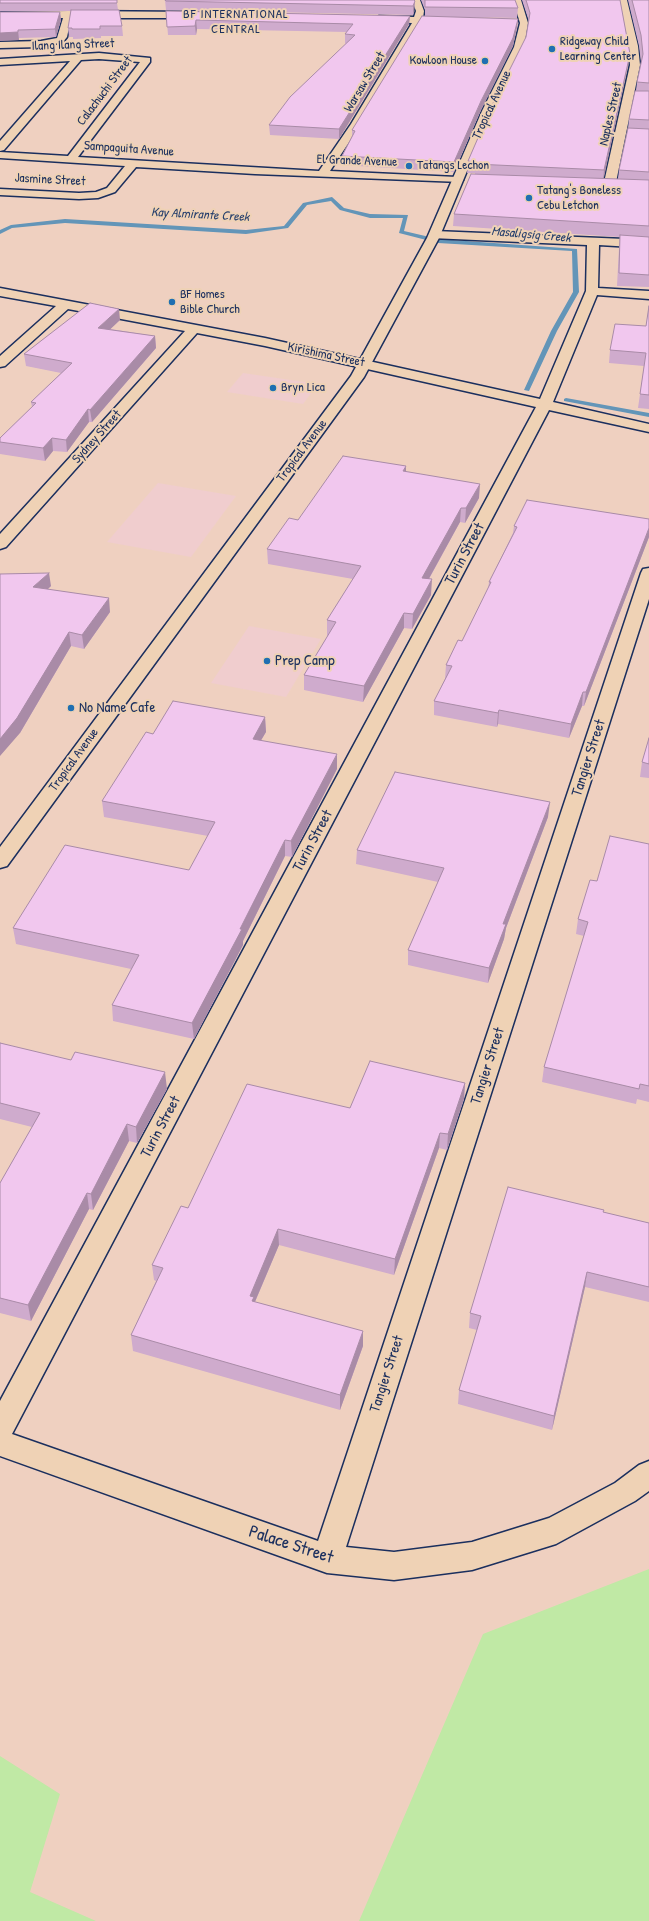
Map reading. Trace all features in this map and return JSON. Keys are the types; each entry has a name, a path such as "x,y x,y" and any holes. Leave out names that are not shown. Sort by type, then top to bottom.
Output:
{"street":[{"path":"416,0 420,11 418,20"},
{"name":"Tropical Avenue","path":"0,861 357,377 435,235 488,111 519,47 524,23 517,0"},
{"name":"Naples Street","path":"622,187 605,186 624,135 638,65 623,0"},
{"path":"0,16 68,14 205,15"},
{"path":"0,45 41,44 60,40 68,14"},
{"path":"373,19 456,21"},
{"name":"Warsaw Street","path":"322,174 356,124 418,20"},
{"path":"511,22 524,23"},
{"name":"Ilang Ilang Street","path":"2,64 78,57 117,56 147,60"},
{"path":"0,148 78,57"},
{"name":"Calachuchi Street","path":"71,159 147,60"},
{"name":"Sampaguita Avenue","path":"0,155 255,171"},
{"name":"Jasmine Street","path":"0,192 79,196 98,195 111,190 133,163"},
{"name":"El Grande Avenue","path":"255,171 473,181"},
{"path":"435,235 649,244"},
{"name":"Turin Street","path":"0,1429 545,404 592,291 593,241"},
{"path":"592,291 649,295"},
{"name":"Kirishima Street","path":"0,292 64,306 194,329 364,363 649,428"},
{"path":"0,363 64,306"},
{"name":"Sydney Street","path":"0,544 194,329"},
{"name":"Tangier Street","path":"327,1559 649,573"},
{"name":"Palace Street","path":"0,1443 327,1559 394,1566 472,1556 556,1530 625,1492 649,1474"}],"shaded area":[{"name":"Bryn Lica","path":"243,373 318,384 303,404 227,392"},
{"path":"158,483 236,496 191,557 107,542"},
{"name":"Prep Camp","path":"249,626 321,639 286,697 211,683"}],"green space":[{"path":"649,1569 649,1921 359,1921 483,1634"},
{"path":"0,1756 60,1794 30,1892 96,1921 0,1921"}],"building":[{"path":"0,0 117,0 117,3 0,3"},
{"path":"165,0 414,0 415,1 413,6"},
{"path":"425,0 515,0 518,8 425,7"},
{"path":"526,0 620,0 630,54 604,170 475,164 476,162 468,161 494,101 526,37 530,13"},
{"path":"632,0 649,0 649,83 637,82 643,54 641,35"},
{"path":"71,10 119,10 122,26 100,26 100,29 68,28"},
{"path":"166,11 410,16 339,129 269,125 290,97 355,35 345,34 353,24 196,20 195,26 167,27"},
{"path":"0,12 60,12 55,29 18,30 18,32 0,33"},
{"path":"422,16 518,19 513,38 481,101 454,162 342,156 355,131 352,130"},
{"path":"635,91 649,91 649,120 629,119"},
{"path":"628,128 649,129 649,172 619,170"},
{"path":"471,174 649,180 649,226 454,214"},
{"path":"620,235 649,237 649,275 619,273"},
{"path":"90,303 119,309 98,328 155,336 90,410 88,409 66,440 52,438 43,448 0,442 0,438 36,403 31,402 72,363 24,354"},
{"path":"649,306 649,395 640,394 646,353 610,350 615,324 646,326"},
{"path":"343,456 406,466 403,471 480,484 466,508 461,508 422,578 432,579 413,614 404,613 364,686 304,675 336,622 327,620 361,566 267,549 289,518 298,520"},
{"path":"527,500 649,519 649,528 586,692 583,692 571,724 499,710 498,713 434,701 452,666 446,665 458,640 462,641 491,582 489,582 517,527 514,526"},
{"path":"49,573 33,587 109,598 82,635 69,632 17,718 0,739 0,574"},
{"path":"173,701 265,717 253,739 337,754 291,841 285,840 240,929 242,929 192,1023 112,1005 139,955 13,928 65,845 189,870 215,822 102,801 146,732 153,734"},
{"path":"649,738 649,764 642,762"},
{"path":"395,772 550,802 503,924 506,924 489,968 408,950 444,868 357,850"},
{"path":"610,836 649,844 649,1086 640,1084 639,1089 544,1067 588,922 578,919 590,880 597,881"},
{"path":"0,1043 71,1060 75,1052 165,1072 136,1127 127,1124 91,1194 87,1193 28,1305 0,1298 0,1183 40,1113 0,1103"},
{"path":"370,1061 465,1083 448,1134 440,1133 395,1259 278,1229 250,1296 254,1297 252,1301 363,1331 340,1395 131,1335 163,1268 152,1265 181,1206 188,1208 247,1084 350,1108"},
{"path":"508,1187 604,1210 603,1212 649,1223 649,1287 587,1272 554,1416 459,1390 481,1316 470,1313"}],"waterway":[{"name":"Kay Almirante Creek","path":"0,232 11,227 65,221 246,232 286,227 305,204 332,199 342,209 370,216 406,216 401,232 438,241 575,250 576,292 554,331 527,390"},
{"name":"Masaligsig Creek","path":"566,400 649,415"}],"place":[{"name":"Ridgeway Child Learning Center","path":"552,49"},
{"name":"Kowloon House","path":"485,61"},
{"name":"Tatangs Lechon","path":"409,166"},
{"name":"Tatang's Boneless Cebu Letchon","path":"529,198"},
{"name":"BF Homes Bible Church","path":"172,302"},
{"name":"Bryn Lica","path":"273,388"},
{"name":"Prep Camp","path":"267,661"},
{"name":"No Name Cafe","path":"71,708"}],"district":[{"name":"BF INTERNATIONAL CENTRAL","path":"236,22"}]}
